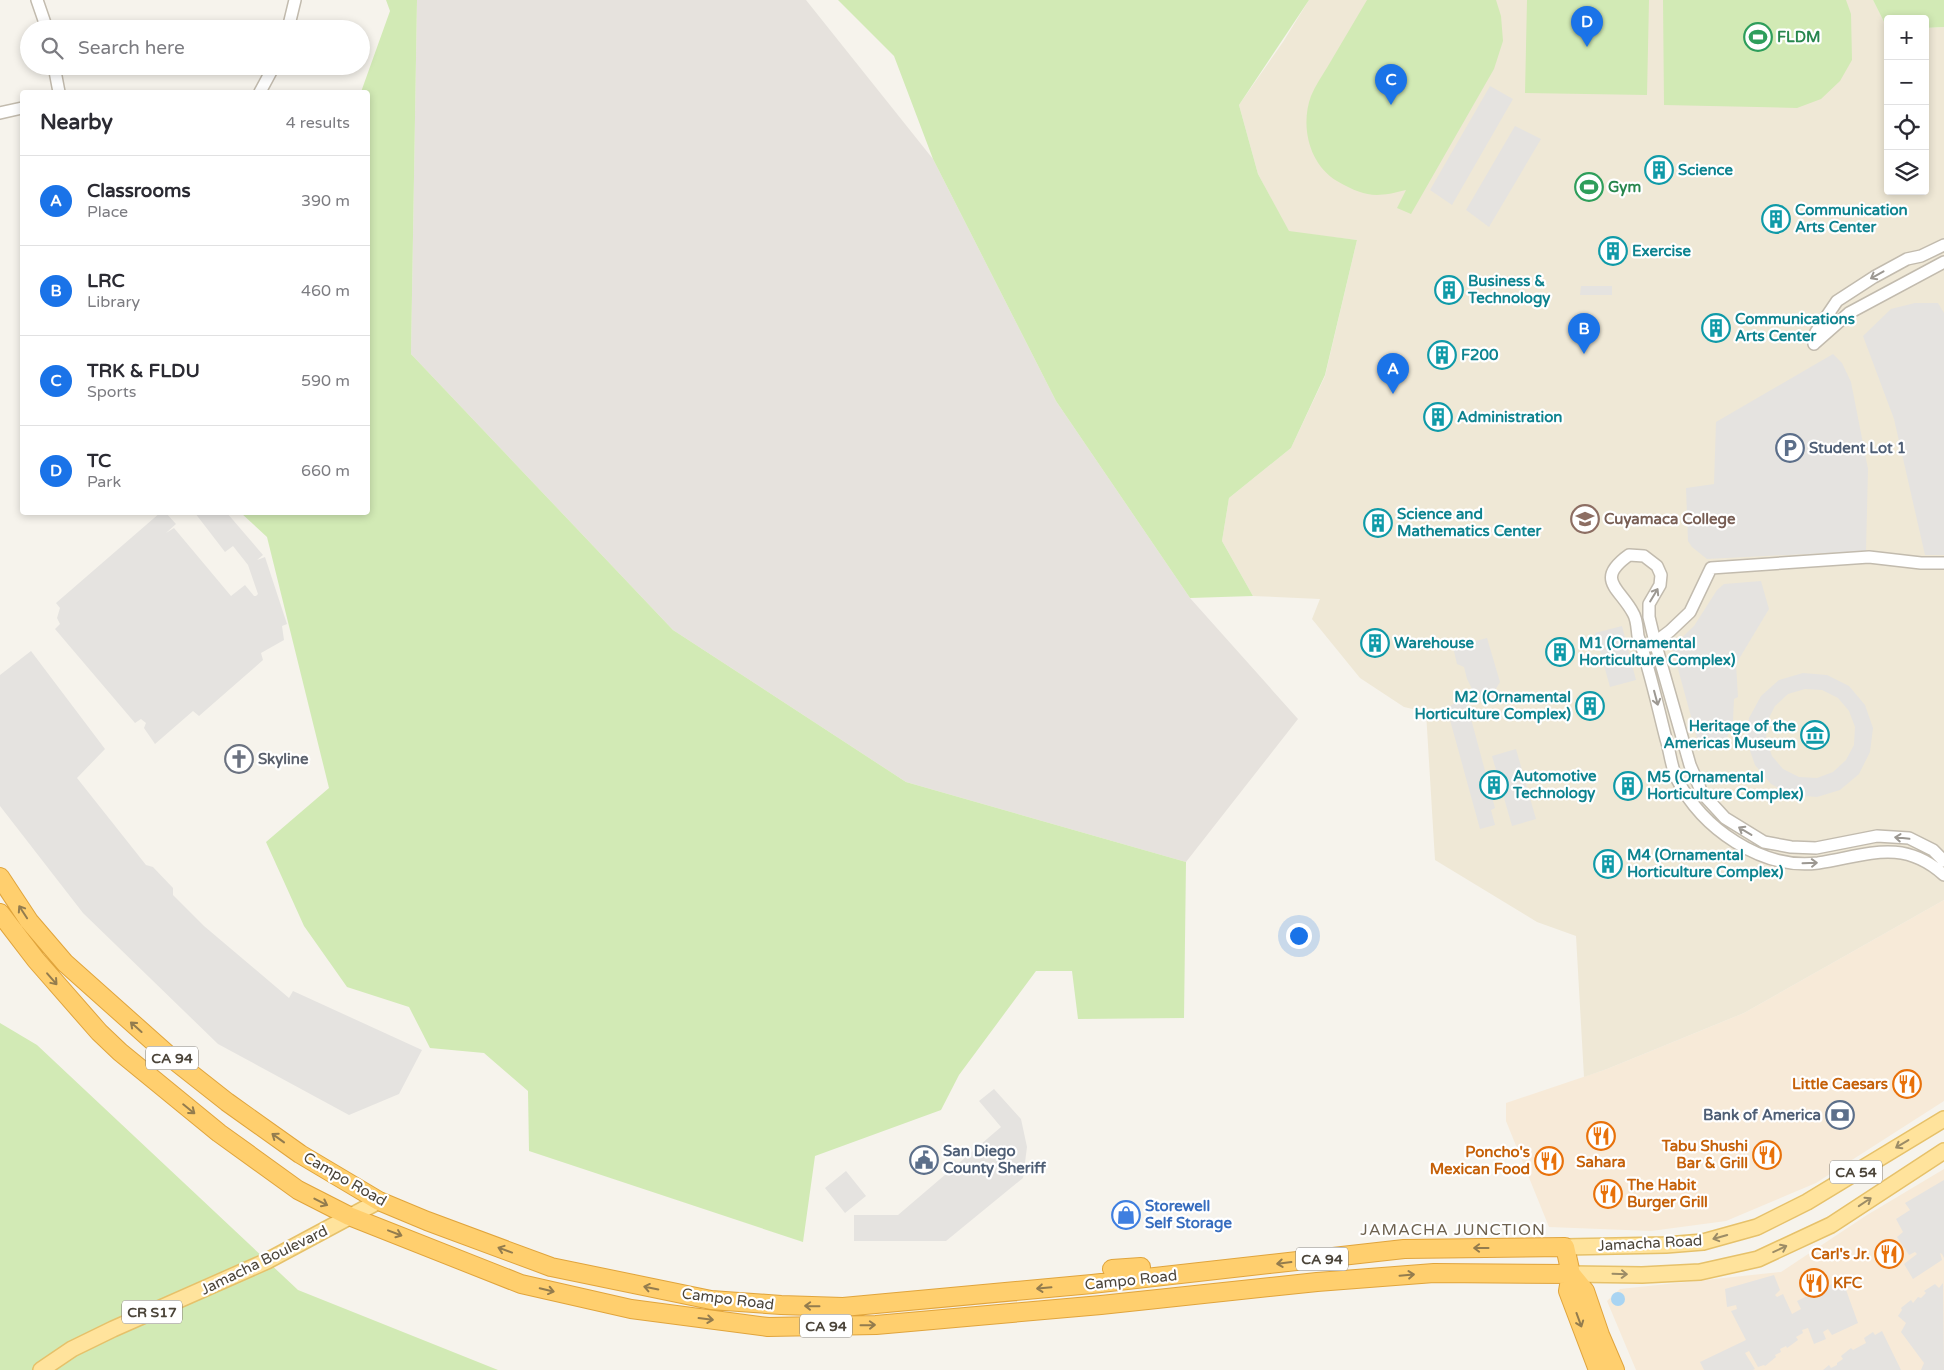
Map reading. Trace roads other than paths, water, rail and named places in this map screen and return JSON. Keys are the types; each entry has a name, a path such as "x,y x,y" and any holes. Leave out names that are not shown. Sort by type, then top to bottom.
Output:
{"highway":[{"name":"Campo Road","path":"0,877 29,921 64,963 175,1061 300,1154 379,1201 551,1267 711,1300 843,1307 1203,1272 1404,1249 1565,1247"},
{"name":"Campo Road","path":"0,913 36,960 99,1032 150,1078 220,1133 298,1190 349,1216 521,1284 631,1309 768,1326 876,1325 1101,1305 1317,1282 1434,1273 1571,1274"},
{"path":"1565,1247 1571,1274 1568,1292 1598,1370"},
{"path":"1112,1269 1174,1264 1203,1272"},
{"path":"1571,1274 1585,1291 1615,1370"}],"main road":[{"name":"Jamacha Road","path":"1565,1247 1637,1246 1703,1242 1756,1227 1807,1202 1944,1119"},
{"name":"Jamacha Road","path":"1571,1274 1642,1275 1700,1272 1758,1259 1831,1225 1944,1151"},
{"name":"Jamacha Boulevard","path":"41,1370 72,1348 268,1261 379,1201"}],"street":[{"path":"37,0 44,20"},
{"path":"290,20 295,0"},
{"path":"56,75 59,90"},
{"path":"261,90 269,75"},
{"path":"0,113 20,108"},
{"path":"1929,270 1929,264 1932,259 1944,246"},
{"path":"1944,246 1921,256 1907,259 1874,277 1837,301 1816,332 1814,344 1848,313 1944,262"},
{"path":"1944,861 1933,850 1909,838 1877,836 1816,848 1791,847 1764,842 1725,818 1702,793 1690,765 1649,617 1649,604 1660,585 1661,575 1656,566 1644,556 1629,554 1618,563 1612,572 1612,586 1634,614 1676,778 1694,805 1715,829 1730,840 1769,858 1778,860 1796,863 1817,863 1869,852 1891,852 1919,858 1944,875"},
{"path":"1644,651 1690,612 1711,568 1869,557 1921,563 1944,563"}],"water":[{"path":"1615,1292 1621,1292 1625,1299 1621,1306 1615,1306 1611,1302 1611,1296"}],"place":[{"name":"FLDM","path":"1758,37"},
{"name":"TC","path":"1587,47"},
{"name":"TRK & FLDU","path":"1391,105"},
{"name":"Science","path":"1659,170"},
{"name":"Gym","path":"1589,187"},
{"name":"Communication Arts Center","path":"1776,219"},
{"name":"Exercise","path":"1613,251"},
{"name":"Business & Technology","path":"1449,290"},
{"name":"Communications Arts Center","path":"1716,328"},
{"name":"LRC","path":"1584,354"},
{"name":"F200","path":"1442,355"},
{"name":"Classrooms","path":"1393,394"},
{"name":"Administration","path":"1438,417"},
{"name":"Student Lot 1","path":"1790,448"},
{"name":"Cuyamaca College","path":"1585,519"},
{"name":"Science and Mathematics Center","path":"1378,523"},
{"name":"Warehouse","path":"1375,643"},
{"name":"M1 (Ornamental Horticulture Complex)","path":"1560,652"},
{"name":"M2 (Ornamental Horticulture Complex)","path":"1590,706"},
{"name":"Heritage of the Americas Museum","path":"1815,735"},
{"name":"Skyline","path":"239,759"},
{"name":"Automotive Technology","path":"1494,785"},
{"name":"M5 (Ornamental Horticulture Complex)","path":"1628,786"},
{"name":"M4 (Ornamental Horticulture Complex)","path":"1608,864"},
{"name":"Little Caesars","path":"1907,1084"},
{"name":"Bank of America","path":"1840,1115"},
{"name":"Sahara","path":"1601,1136"},
{"name":"Tabu Shushi Bar & Grill","path":"1767,1155"},
{"name":"San Diego County Sheriff","path":"924,1160"},
{"name":"Poncho's Mexican Food","path":"1549,1161"},
{"name":"The Habit Burger Grill","path":"1608,1194"},
{"name":"Storewell Self Storage","path":"1126,1215"},
{"name":"Carl's Jr.","path":"1889,1254"},
{"name":"KFC","path":"1814,1283"}],"district":[{"name":"JAMACHA JUNCTION","path":"1453,1229"}]}
